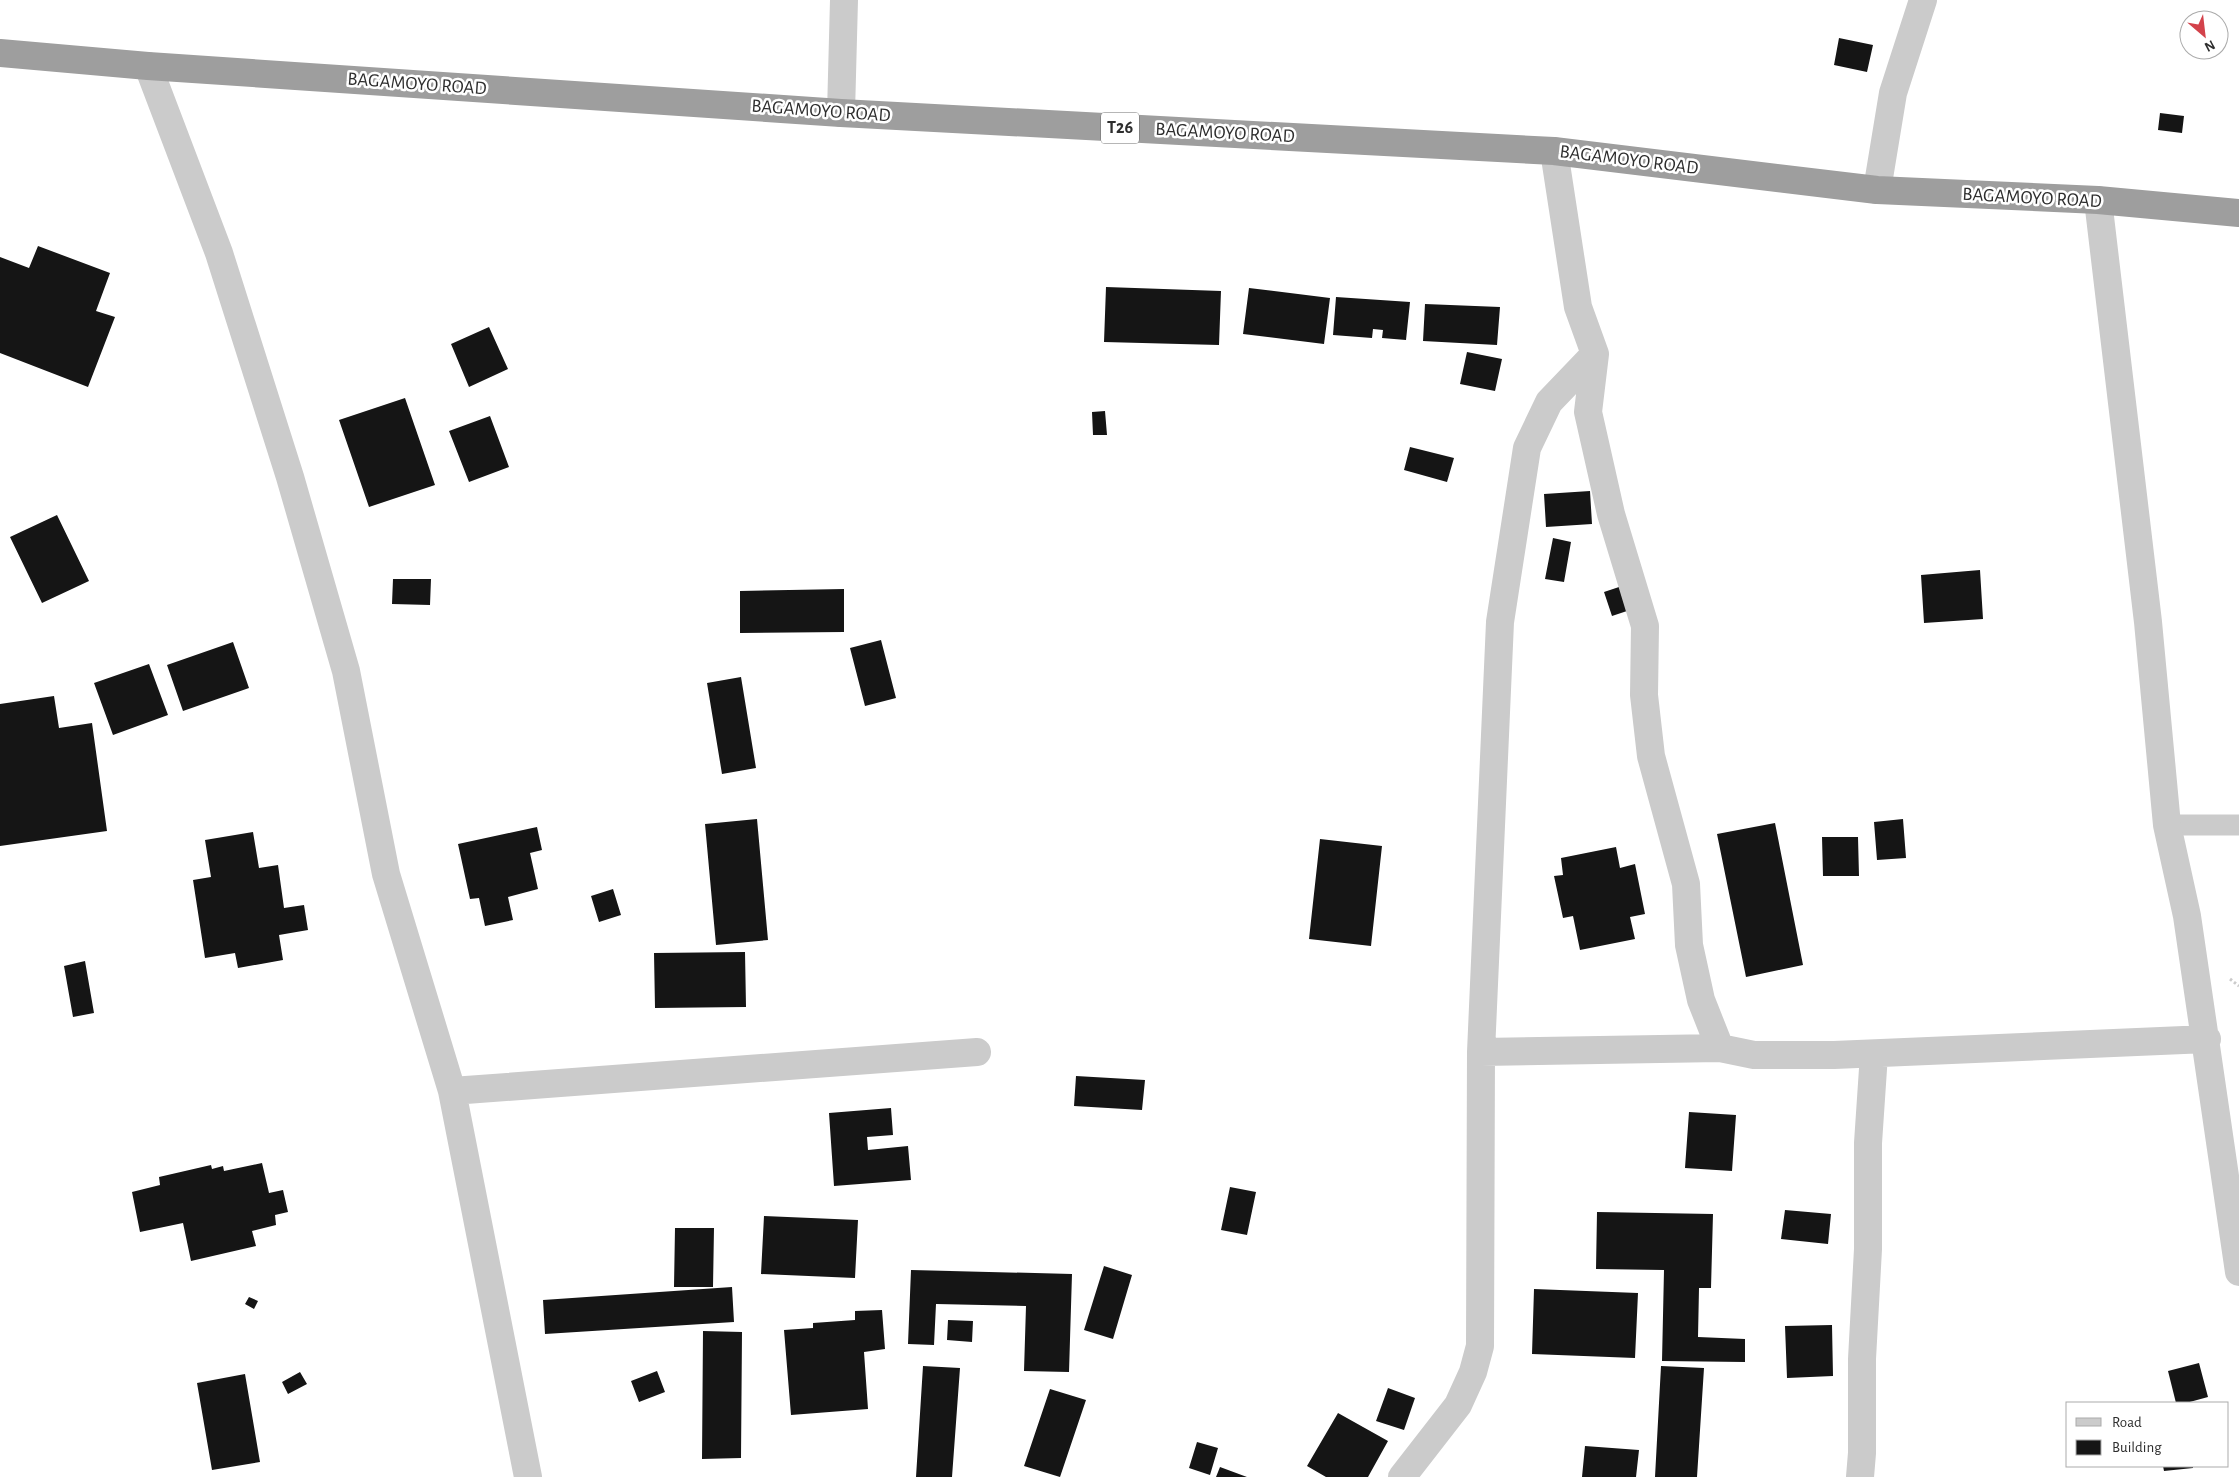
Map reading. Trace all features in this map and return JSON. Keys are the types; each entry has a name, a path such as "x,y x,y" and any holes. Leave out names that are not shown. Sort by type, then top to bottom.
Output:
{"highway":[{"name":"BAGAMOYO ROAD","path":"0,53 148,66 841,113 1554,151 1877,190 2098,200 2239,213"}],"street":[{"path":"841,113 844,0"},
{"path":"1877,190 1893,93 1923,0"},
{"path":"148,66 219,253 290,477 346,671 386,874 452,1091 528,1477"},
{"path":"1554,151 1578,307 1595,354 1588,412 1611,514 1645,626 1644,695 1651,756 1686,884 1689,945 1701,1000 1720,1048"},
{"path":"2098,200 2148,622 2167,825 2188,916 2239,1272"},
{"path":"1402,1477 1458,1404 1473,1372 1480,1346 1481,1052 1500,622 1526,448 1549,402 1595,354"},
{"path":"1481,1052 1720,1048 1754,1055 1874,1054 2207,1039"},
{"path":"452,1091 977,1052"},
{"path":"1860,1477 1862,1453 1862,1359 1868,1249 1868,1143 1874,1054"}],"lane":[{"path":"2167,825 2239,825"}],"building":[{"path":"1839,38 1873,45 1867,72 1834,65"},
{"path":"2160,113 2184,116 2182,133 2158,130"},
{"path":"38,246 110,273 96,311 115,317 88,387 0,353 0,257 29,268"},
{"path":"1106,287 1221,291 1219,345 1104,342"},
{"path":"1249,288 1330,298 1324,344 1243,334"},
{"path":"1336,297 1410,302 1406,340 1382,338 1383,330 1373,329 1372,338 1333,335"},
{"path":"1425,304 1500,307 1497,345 1423,341"},
{"path":"489,327 508,369 469,387 451,344"},
{"path":"1467,352 1502,359 1495,391 1460,384"},
{"path":"405,398 435,485 369,507 339,420"},
{"path":"1105,411 1107,435 1093,435 1092,412"},
{"path":"490,416 509,467 469,482 449,431"},
{"path":"1410,447 1454,458 1447,482 1404,470"},
{"path":"1590,491 1592,524 1546,527 1544,494"},
{"path":"57,515 89,581 42,603 10,537"},
{"path":"1553,538 1571,542 1564,582 1545,579"},
{"path":"1980,570 1983,619 1924,623 1921,575"},
{"path":"393,579 431,579 430,605 392,604"},
{"path":"1625,585 1633,609 1612,616 1604,592"},
{"path":"844,589 844,632 740,633 740,591"},
{"path":"881,640 896,698 865,706 850,648"},
{"path":"233,642 249,688 183,711 167,665"},
{"path":"149,664 168,715 113,735 94,683"},
{"path":"741,677 756,768 722,774 707,683"},
{"path":"54,696 59,728 92,723 107,831 0,846 0,704"},
{"path":"757,819 768,940 716,945 705,824"},
{"path":"1903,819 1906,858 1877,860 1874,822"},
{"path":"1775,823 1803,965 1746,977 1717,834"},
{"path":"537,827 542,850 530,853 538,889 508,897 513,920 485,926 479,898 470,899 458,844"},
{"path":"253,832 259,868 278,865 284,908 304,905 308,930 279,935 283,960 238,968 235,953 205,958 193,880 211,877 205,840"},
{"path":"1822,837 1858,837 1859,876 1823,876"},
{"path":"1320,839 1382,846 1371,946 1309,939"},
{"path":"1616,847 1620,868 1635,864 1645,914 1630,917 1635,939 1580,950 1573,916 1563,918 1554,876 1563,875 1561,858"},
{"path":"613,889 621,915 599,922 591,896"},
{"path":"745,952 746,1007 655,1008 654,953"},
{"path":"85,961 94,1013 73,1017 64,966"},
{"path":"1076,1076 1145,1080 1142,1110 1074,1106"},
{"path":"891,1108 893,1135 867,1137 868,1150 908,1146 911,1180 834,1186 829,1113"},
{"path":"1689,1112 1736,1115 1732,1171 1685,1168"},
{"path":"262,1163 269,1193 283,1190 288,1212 275,1215 276,1225 252,1231 256,1246 191,1261 183,1223 140,1232 132,1192 160,1185 159,1177 211,1165 212,1169 223,1166 224,1171"},
{"path":"1230,1187 1256,1192 1247,1235 1221,1230"},
{"path":"1785,1210 1831,1214 1828,1244 1781,1239"},
{"path":"1597,1212 1713,1214 1711,1288 1699,1288 1698,1337 1745,1339 1745,1362 1662,1361 1664,1270 1596,1269"},
{"path":"764,1216 858,1220 855,1278 761,1274"},
{"path":"675,1228 714,1228 713,1287 674,1287"},
{"path":"1104,1266 1132,1275 1113,1339 1084,1330"},
{"path":"911,1270 1072,1274 1069,1372 1024,1371 1026,1306 936,1304 934,1345 908,1344"},
{"path":"732,1287 734,1322 545,1334 543,1300"},
{"path":"1534,1289 1638,1293 1635,1358 1532,1354"},
{"path":"249,1297 258,1301 254,1309 245,1304"},
{"path":"882,1310 885,1349 864,1352 868,1409 791,1415 784,1330 813,1328 813,1323 855,1320 855,1311"},
{"path":"948,1320 973,1321 972,1342 947,1340"},
{"path":"1832,1325 1833,1376 1787,1378 1785,1326"},
{"path":"703,1331 742,1332 741,1458 702,1459"},
{"path":"2199,1363 2208,1397 2190,1402 2176,1402 2168,1371"},
{"path":"923,1366 960,1368 952,1477 916,1477"},
{"path":"1661,1366 1704,1368 1697,1477 1655,1477"},
{"path":"657,1371 665,1392 639,1402 631,1381"},
{"path":"300,1372 307,1384 288,1394 282,1382"},
{"path":"245,1374 260,1462 212,1470 197,1383"},
{"path":"1388,1388 1415,1398 1404,1430 1376,1421"},
{"path":"1050,1389 1086,1400 1060,1477 1024,1466"},
{"path":"1338,1413 1388,1441 1368,1477 1326,1477 1307,1466"},
{"path":"1197,1442 1218,1448 1210,1475 1189,1468"},
{"path":"1585,1446 1639,1450 1636,1477 1582,1477"},
{"path":"1220,1467 1247,1477 1216,1477"},
{"path":"2163,1467 2193,1467 2193,1468 2164,1471"}]}
